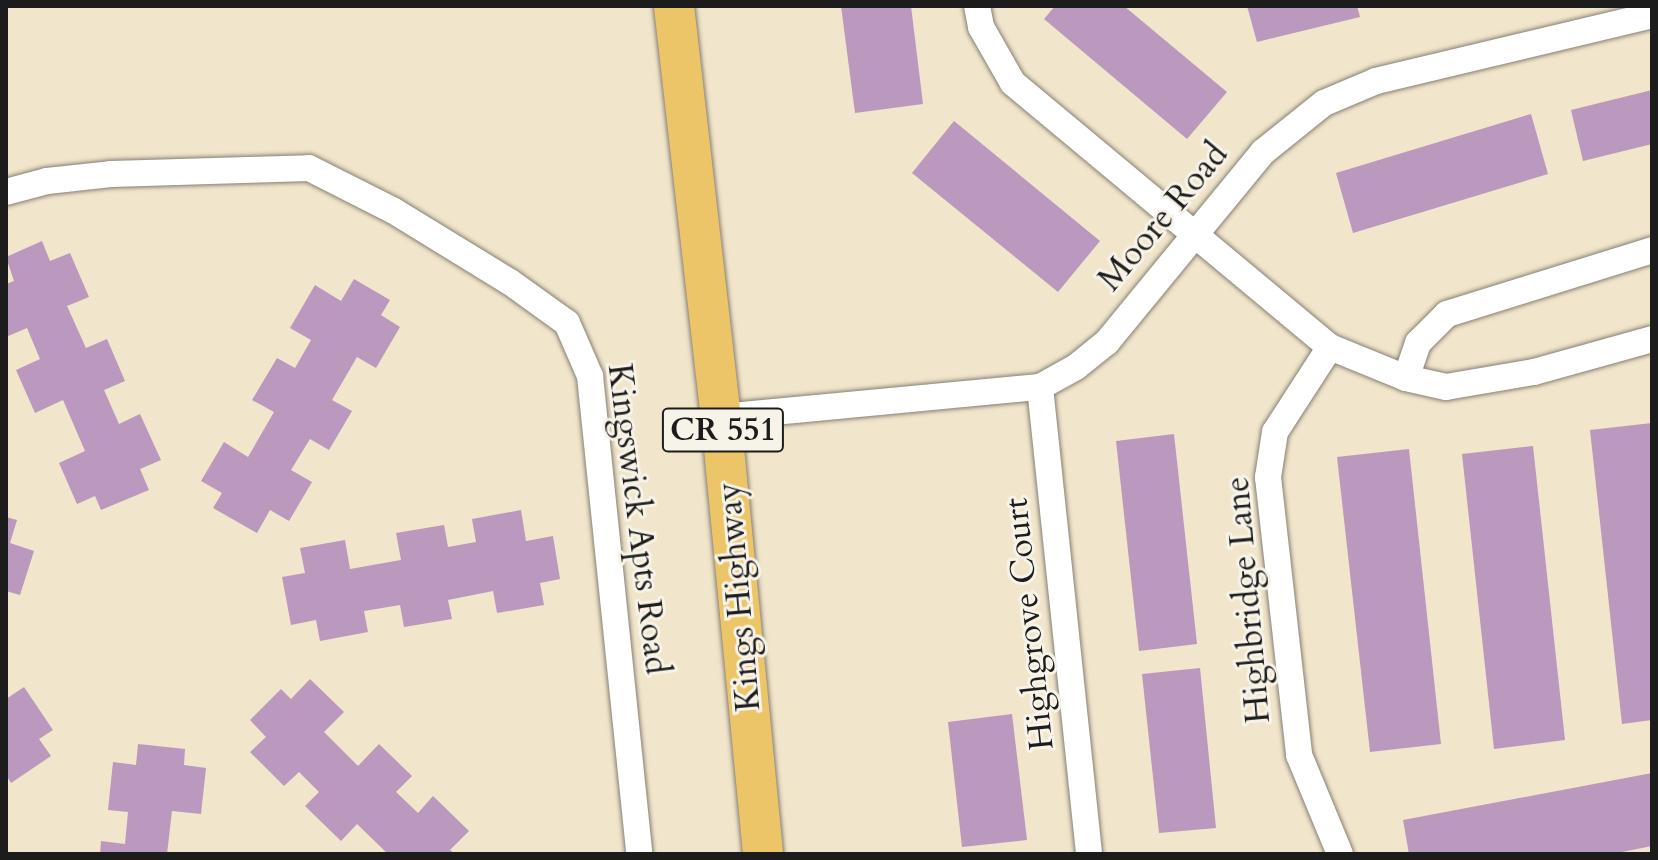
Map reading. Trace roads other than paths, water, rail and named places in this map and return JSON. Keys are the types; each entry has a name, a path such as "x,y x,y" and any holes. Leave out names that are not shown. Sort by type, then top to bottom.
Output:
{"main road":[{"name":"Kings Highway","path":"674,6 721,417 763,854"}],"street":[{"path":"977,6 981,27 1013,83 1330,347 1406,378 1446,387 1510,378 1652,339"},
{"name":"Moore Road","path":"721,417 1040,387 1076,367 1107,342 1263,152 1324,103 1376,81 1652,15"},
{"name":"Kingswick Apts Road","path":"6,192 47,181 111,174 251,167 309,168 407,219 510,282 567,323 590,376 639,854"},
{"path":"1406,378 1418,343 1447,314 1652,250"},
{"name":"Highbridge Lane","path":"1330,347 1275,432 1268,477 1299,755 1340,854"},
{"name":"Highgrove Court","path":"1040,387 1089,854"}]}
